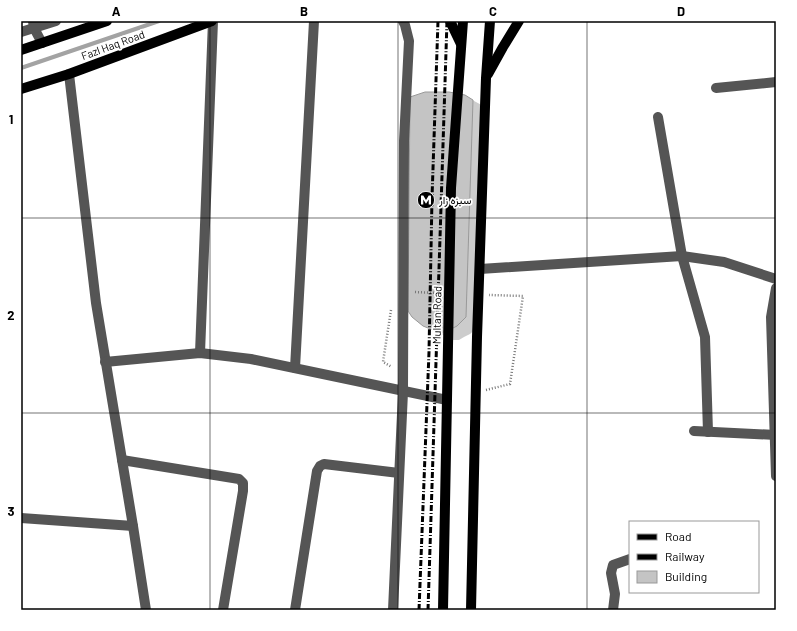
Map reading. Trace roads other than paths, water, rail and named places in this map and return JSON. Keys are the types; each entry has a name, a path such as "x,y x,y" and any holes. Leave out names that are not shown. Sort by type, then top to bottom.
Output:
{"main road":[{"path":"21,50 107,21"},
{"name":"Fazl Haq Road","path":"21,89 69,74 212,21"},
{"path":"450,21 461,44"},
{"name":"Multan Road","path":"443,610 451,188 463,21"},
{"path":"471,610 486,78 490,21"},
{"path":"486,78 502,47 519,21"}],"street":[{"path":"21,32 34,24 56,21"},
{"path":"200,353 212,21"},
{"path":"295,368 314,21"},
{"path":"393,610 403,392 404,141 409,41 403,21"},
{"path":"34,24 42,42"},
{"path":"69,74 96,303 146,610"},
{"path":"716,88 776,82"},
{"path":"658,117 682,256 705,337 708,432"},
{"path":"480,269 682,256 724,262 776,278"},
{"path":"776,288 773,317 776,476"},
{"path":"106,362 200,353 251,359 447,400"},
{"path":"694,431 775,435"},
{"path":"122,460 239,478 243,483 243,491 223,610"},
{"path":"295,610 317,471 320,466 324,464 400,473"},
{"path":"21,518 133,526"},
{"path":"614,610 615,594 611,573 613,565 629,559"}],"waterway":[{"path":"21,68 159,21"}],"railway":[{"path":"419,610 429,352 438,21"},
{"path":"428,610 447,21"}],"place":[{"name":"سبزہ زار","path":"426,200"}]}
